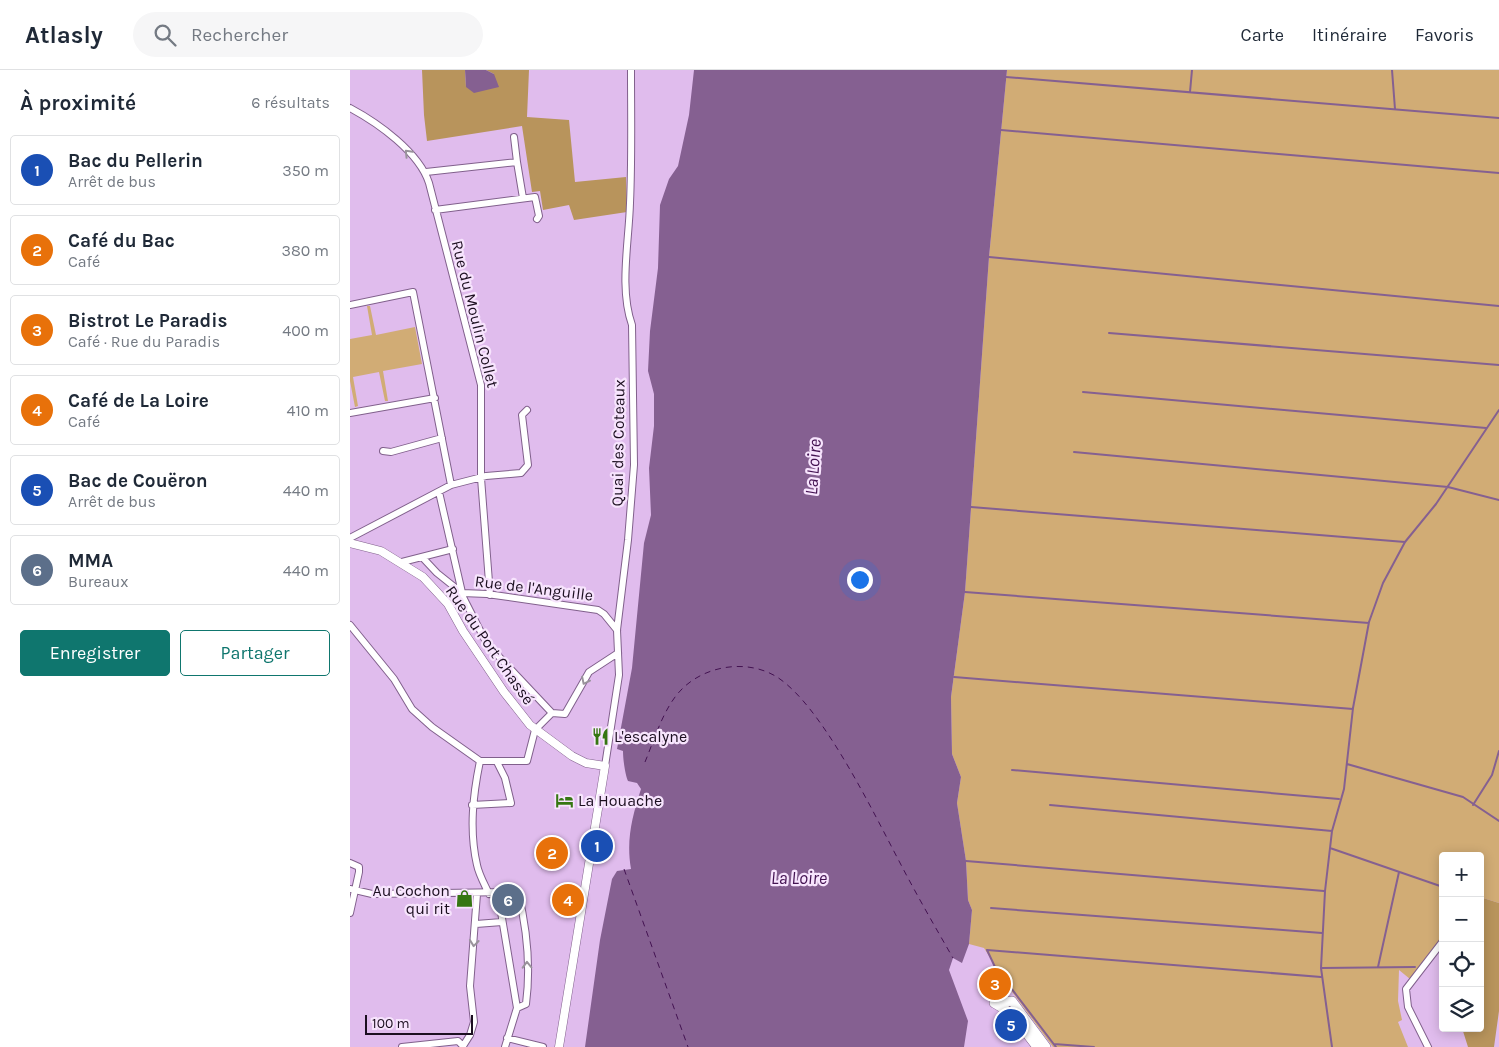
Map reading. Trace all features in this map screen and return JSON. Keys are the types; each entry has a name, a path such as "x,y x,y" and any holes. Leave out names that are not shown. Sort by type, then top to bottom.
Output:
{"main road":[{"path":"1037,1047 1010,1013 994,1003 1007,1000 1012,1001 1046,1047"}],"street":[{"name":"Quai des Coteaux","path":"559,1047 618,686 617,630 630,524 634,465 632,325 627,303 626,276 630,201 631,70"},
{"path":"350,108 378,124 426,172 517,162"},
{"path":"514,137 523,198"},
{"name":"Rue du Moulin Collet","path":"426,172 444,245 473,347 481,385 480,478 490,595"},
{"path":"436,210 534,196 537,199 539,216 537,219"},
{"path":"350,305 413,292 451,485"},
{"path":"350,413 435,398"},
{"path":"350,538 451,485 480,478 521,473 526,470 528,465 522,415 527,410"},
{"path":"383,451 391,452 442,438"},
{"path":"439,492 462,593 487,644 555,712 565,714 589,672 618,653"},
{"name":"Rue du Port Chassé","path":"350,543 381,551 402,562 423,577 448,604 456,621 504,692 535,730 560,748 586,763 605,766"},
{"path":"402,562 452,549"},
{"name":"Rue de l'Anguille","path":"422,557 437,574 462,593 598,610 604,614 617,630"},
{"path":"350,625 394,679 412,709 432,727 480,761 527,761 535,730 555,712"},
{"path":"480,761 472,805 477,866 489,894"},
{"path":"472,805 511,803 505,778 497,762"},
{"path":"350,863 358,867 350,913"},
{"path":"353,889 372,894 498,894 518,892 526,929 528,989 526,1004 517,1008"},
{"path":"402,1047 451,1041 458,1041 463,1046 470,1035 474,1022 470,986 477,894"},
{"path":"498,894 517,1008 505,1047"},
{"path":"476,924 502,922"},
{"path":"1428,1047 1408,1007 1406,989 1442,942"},
{"path":"507,1038 543,1047"}],"shaded area":[{"path":"422,70 465,70 466,87 494,74 486,70 529,70 527,117 569,120 575,182 626,177 627,212 574,220 569,205 543,210 540,191 532,192 522,126 427,141"},
{"path":"1007,70 1499,70 1499,903 1484,898 1484,852 1439,852 1439,941 1410,979 1399,970 1398,1001 1402,1020 1398,1022 1408,1047 1053,1047 1010,989 984,948 969,944 972,910 968,900 966,861 957,803 961,777 952,754 951,697 965,592 989,257"},
{"path":"367,306 370,306 376,335 415,327 422,364 383,371 388,401 385,401 379,372 353,377 358,406 355,407 350,381 350,339 372,335"},
{"path":"1484,898 1499,903 1499,1011 1494,1047 1468,1047 1463,1032 1484,1032"}],"water":[{"path":"465,70 486,70 494,74 499,87 474,93 466,87"},
{"name":"La Loire","path":"694,70 1007,70 989,257 965,592 951,697 952,754 961,777 957,803 966,861 968,900 972,910 969,944 962,963 953,958 949,970 968,1021 964,1047 585,1047 600,940 612,879 617,871 631,869 629,848 631,829 641,789 637,783 628,781 623,751 617,749 632,668 644,543 651,515 649,468 654,426 654,394 648,371 650,331 658,268 660,205 669,179 678,166 689,115"}],"waterway":[{"path":"1190,92 1192,70"},
{"path":"1392,70 1395,109"},
{"path":"1006,77 1499,118"},
{"path":"1001,130 1499,173"},
{"path":"989,257 1499,306"},
{"path":"1109,333 1499,365"},
{"path":"1083,392 1486,428"},
{"path":"1332,1047 1321,968 1325,891 1332,831 1344,789 1353,708 1369,622 1383,583 1405,542 1436,504 1499,410"},
{"path":"1074,452 1448,487 1499,500"},
{"path":"971,507 1405,542"},
{"path":"965,592 1369,623"},
{"path":"954,677 1353,709"},
{"path":"1473,805 1492,775 1499,751"},
{"path":"1347,764 1463,797 1499,821"},
{"path":"1012,770 1339,799"},
{"path":"1050,805 1332,831"},
{"path":"1330,848 1439,886"},
{"path":"966,861 1324,891"},
{"path":"1378,967 1399,872"},
{"path":"991,908 1322,933"},
{"path":"1056,1047 995,967 987,950 1321,977"},
{"path":"1321,968 1415,967"},
{"path":"1054,1044 1094,1047"}],"ferry route":[{"path":"645,762 670,704 676,695 693,680 704,674 728,667 753,668 766,671 777,677 794,691 811,711 845,760 953,958"},
{"path":"624,869 688,1047"}],"place":[{"name":"L'escalyne","path":"600,736"},
{"name":"La Houache","path":"564,800"},
{"name":"Bac du Pellerin","path":"597,846"},
{"name":"Café du Bac","path":"552,853"},
{"name":"Au Cochon qui rit","path":"464,899"},
{"name":"MMA","path":"508,900"},
{"name":"Café de La Loire","path":"568,900"},
{"name":"Bistrot Le Paradis","path":"995,984"},
{"name":"Bac de Couëron","path":"1011,1025"}]}
